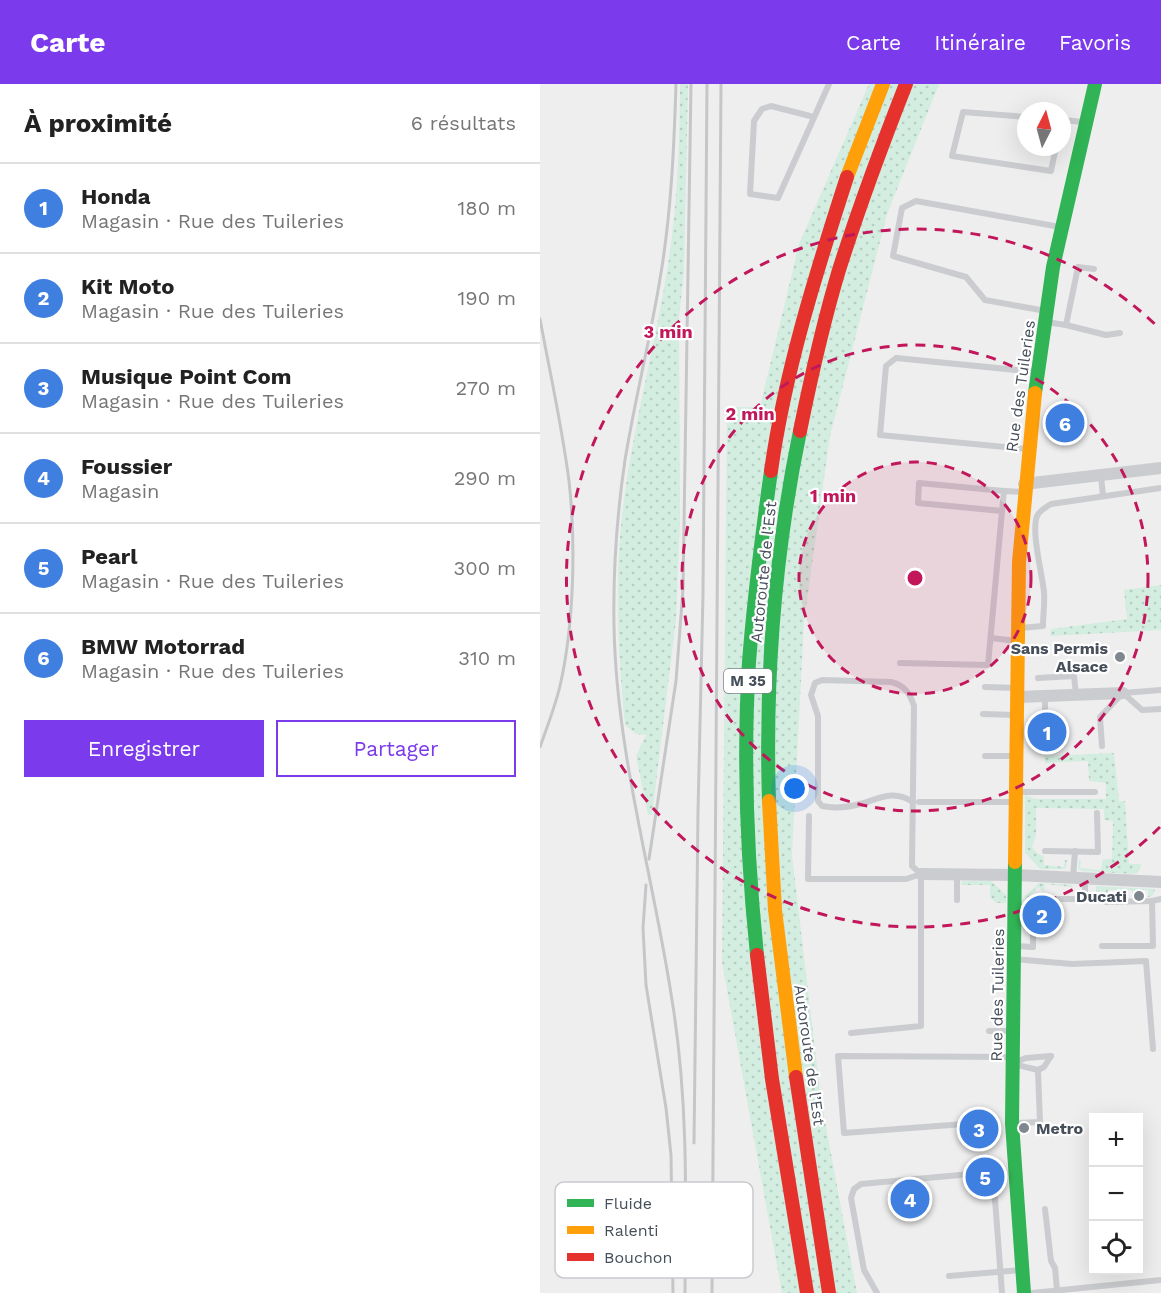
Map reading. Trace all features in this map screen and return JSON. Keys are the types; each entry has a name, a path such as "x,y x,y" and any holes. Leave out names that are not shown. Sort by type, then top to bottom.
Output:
{"main road":[{"name":"Autoroute de l’Est","path":"807,1293 775,1095 756,950 749,852 747,710 750,647 755,586 769,480 783,400 796,344 839,200 883,84"},
{"name":"Autoroute de l’Est","path":"829,1293 778,944 768,783 771,652 783,526 814,361 857,211 906,84"},
{"name":"Rue des Tuileries","path":"1024,1293 1012,1123 1019,561 1028,449 1053,267 1095,84"}],"street":[{"path":"1024,488 1161,468"},
{"path":"1018,692 1045,696 1122,693"},
{"path":"921,874 1015,875 1161,882"}],"lane":[{"path":"814,117 771,106 762,109 754,121 750,194 778,198 829,84"},
{"path":"1017,116 963,112 952,156 1052,171 1054,156"},
{"path":"1071,121 1085,122"},
{"path":"1062,228 916,201 902,208 893,256 966,277 985,300 1106,335 1120,333"},
{"path":"1066,325 1078,267 1094,269"},
{"path":"1028,449 880,435 886,366 896,358 1038,372"},
{"path":"1101,475 1103,496"},
{"path":"1002,511 918,503 919,483 1004,491 1024,488"},
{"path":"991,638 1018,635 1043,626 1044,595 1039,551 1035,537 1037,516 1042,509 1051,504 1161,488"},
{"path":"900,663 988,664 1004,491"},
{"path":"1038,678 1074,676 1076,695"},
{"path":"851,1033 921,1026 921,874 912,866 916,802 914,706 911,696 898,683 880,680 822,680 815,683 811,695 818,716 818,801 822,806 843,807 882,796 896,795 916,802 1095,792"},
{"path":"985,687 1018,692"},
{"path":"1102,746 1100,717 1122,693 1161,690"},
{"path":"1122,693 1142,710 1161,709"},
{"path":"1045,696 1045,720"},
{"path":"983,714 1017,715"},
{"path":"985,756 1017,756"},
{"path":"1045,851 1098,852 1097,813"},
{"path":"809,816 808,879 906,879 921,874"},
{"path":"1013,952 1033,947 1033,910 1045,899 1085,899 1075,851"},
{"path":"957,874 957,900"},
{"path":"1106,902 1161,899"},
{"path":"1102,946 1153,946 1152,901"},
{"path":"1013,952 1072,964 1146,961 1154,1049"},
{"path":"988,1031 1012,1031"},
{"path":"991,1122 844,1133 838,1056 1012,1060 1051,1056 1038,1070"},
{"path":"1012,1060 1038,1070"},
{"path":"1012,1123 1040,1122 1038,1070"},
{"path":"877,1293 864,1270 851,1198 854,1189 861,1184 993,1172 1002,1293"},
{"path":"1045,1209 1057,1290"},
{"path":"949,1276 1022,1270"},
{"path":"1032,1293 1161,1280"}],"green space":[{"path":"680,84 688,84 684,271 679,318 680,521 676,620 652,815 648,815 636,756 646,735 636,734 625,725 619,643 620,534 627,477 671,243 677,175"},
{"path":"869,84 939,84 887,214 830,436 804,622 792,855 821,1100 857,1293 782,1293 722,962 727,407 760,407 799,244"},
{"path":"1161,585 1161,630 1050,636 1051,629 1127,619 1124,590"},
{"path":"1114,753 1119,801 1125,801 1129,864 1141,864 1140,870 1134,874 1082,871 1078,868 1079,860 1081,860 1080,868 1101,870 1103,859 1112,859 1113,821 1104,820 1104,809 1036,808 1036,835 1032,847 1044,856 1044,865 1064,867 1065,860 1068,860 1065,869 1040,869 1025,853 1025,795 1035,799 1106,799 1106,783 1089,781 1088,761 1045,763 1044,756"},
{"path":"962,881 991,881 1006,895 1006,903 996,903 990,897 990,885 961,885"},
{"path":"1039,883 1073,885 1071,887 1045,884 1044,892 1038,887 1029,897 1033,903 1026,910 1024,942 1025,896"},
{"path":"1096,886 1155,890 1152,896 1148,897 1148,890 1137,890 1137,897 1133,897 1132,890 1118,890 1118,897 1115,897 1115,890 1108,890 1107,900 1096,903"}],"railway":[{"path":"676,84 671,182 664,255 629,437 620,501 615,562 614,625 616,672 628,767 664,953 677,1036 681,1073 685,1182"},
{"path":"649,859 676,681 683,589 691,84"},
{"path":"694,1143 703,594 707,84"},
{"path":"713,1182 721,84"},
{"path":"540,319 569,481 573,531 571,611 565,662 556,702 540,747"},
{"path":"646,885 643,928 646,985 666,1108 671,1182"},
{"path":"673,1278 673,1293"},
{"path":"685,1278 685,1293"},
{"path":"712,1278 712,1293"}],"traffic: fast":[{"path":"1035,393 1053,267 1095,84"},
{"path":"769,801 770,662 778,569 800,431"},
{"path":"757,955 747,808 747,698 753,614 771,471"},
{"path":"1015,862 1012,1123 1024,1293"}],"traffic: slow":[{"path":"847,177 883,84"},
{"path":"1015,862 1019,562 1035,393"},
{"path":"769,801 775,910 796,1077"}],"traffic: jam":[{"path":"800,431 839,270 906,84"},
{"path":"771,471 793,359 847,177"},
{"path":"757,955 772,1079 807,1293"},
{"path":"796,1077 829,1293"}],"place":[{"name":"BMW Motorrad","path":"1065,423"},
{"name":"Sans Permis Alsace","path":"1120,657"},
{"name":"Honda","path":"1047,732"},
{"name":"Ducati","path":"1139,896"},
{"name":"Kit Moto","path":"1042,915"},
{"name":"Metro","path":"1024,1128"},
{"name":"Musique Point Com","path":"979,1129"},
{"name":"Pearl","path":"985,1177"},
{"name":"Foussier","path":"910,1199"}]}
